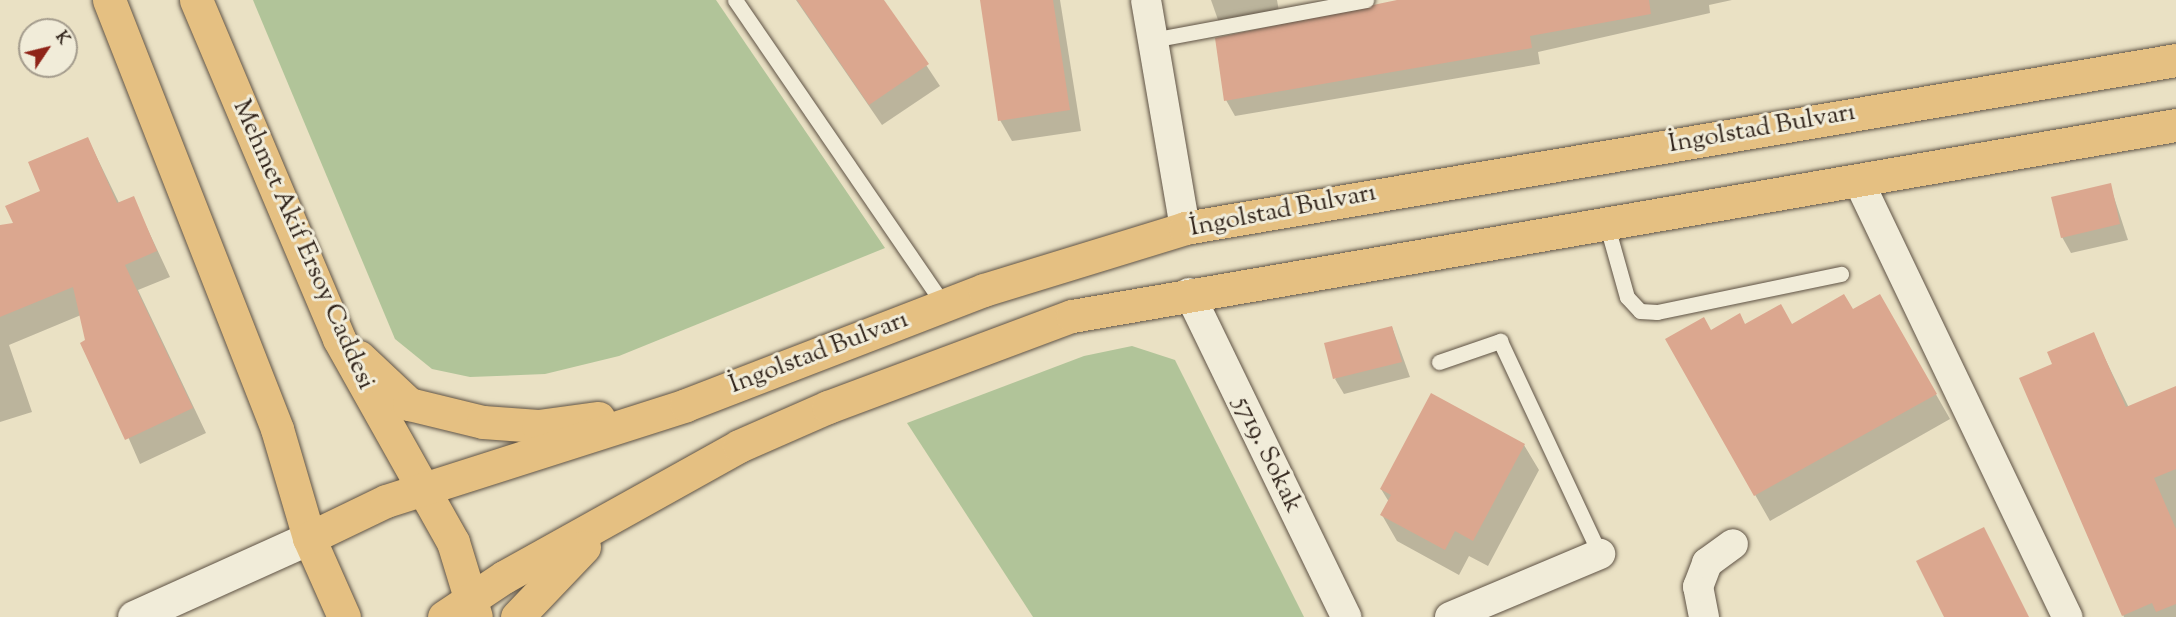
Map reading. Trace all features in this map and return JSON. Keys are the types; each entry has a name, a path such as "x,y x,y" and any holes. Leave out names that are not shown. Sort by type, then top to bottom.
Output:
{"main road":[{"path":"109,0 277,429 309,538 344,617"},
{"name":"Mehmet Akif Ersoy Caddesi","path":"196,0 339,339 423,493 453,542 474,607"},
{"name":"İngolstad Bulvarı","path":"309,538 386,501 423,493 686,405 943,304 1185,228 1461,177 2176,60"},
{"name":"İngolstad Bulvarı","path":"444,617 474,607 626,511 739,446 828,407 1072,316 1189,293 1860,184 2176,125"},
{"path":"339,339 410,404 483,422 538,426 686,405"},
{"path":"517,617 567,562 626,511"},
{"path":"134,617 309,538"}],"street":[{"path":"1146,0 1185,228"},
{"path":"1860,184 2067,617"},
{"name":"5719. Sokak","path":"1189,293 1346,617"},
{"path":"1704,617 1698,588 1707,563 1733,544"},
{"path":"1450,617 1600,554"}],"lane":[{"path":"735,0 943,304"},
{"path":"1152,40 1366,0"},
{"path":"1607,226 1627,297 1640,311 1657,312 1841,274"},
{"path":"1439,362 1500,342 1600,554"}],"green space":[{"path":"253,0 716,0 885,248 619,356 545,374 470,377 432,369 395,339"},
{"path":"1132,346 1175,360 1304,617 1033,617 907,423 1084,356"}],"building":[{"path":"797,0 884,0 929,64 869,105"},
{"path":"980,0 1053,0 1070,110 998,121"},
{"path":"1397,0 1649,0 1651,14 1530,36 1532,48 1224,101 1215,38"},
{"path":"88,137 117,203 134,196 157,251 125,265 193,408 125,440 80,343 85,340 73,287 0,317 0,225 13,223 5,206 40,191 28,162"},
{"path":"2111,183 2120,224 2061,238 2051,197"},
{"path":"1844,294 1853,309 1880,294 1937,394 1754,496 1665,339 1704,317 1711,330 1740,313 1745,324 1781,304 1792,324"},
{"path":"1392,326 1402,362 1333,379 1324,343"},
{"path":"2094,332 2126,407 2176,386 2176,469 2154,478 2176,529 2176,604 2156,612 2152,603 2122,616 2019,378 2052,364 2047,352"},
{"path":"1431,393 1525,444 1473,541 1455,531 1445,550 1380,515 1391,495 1380,489"},
{"path":"1984,527 2029,617 1944,617 1916,561"}]}
